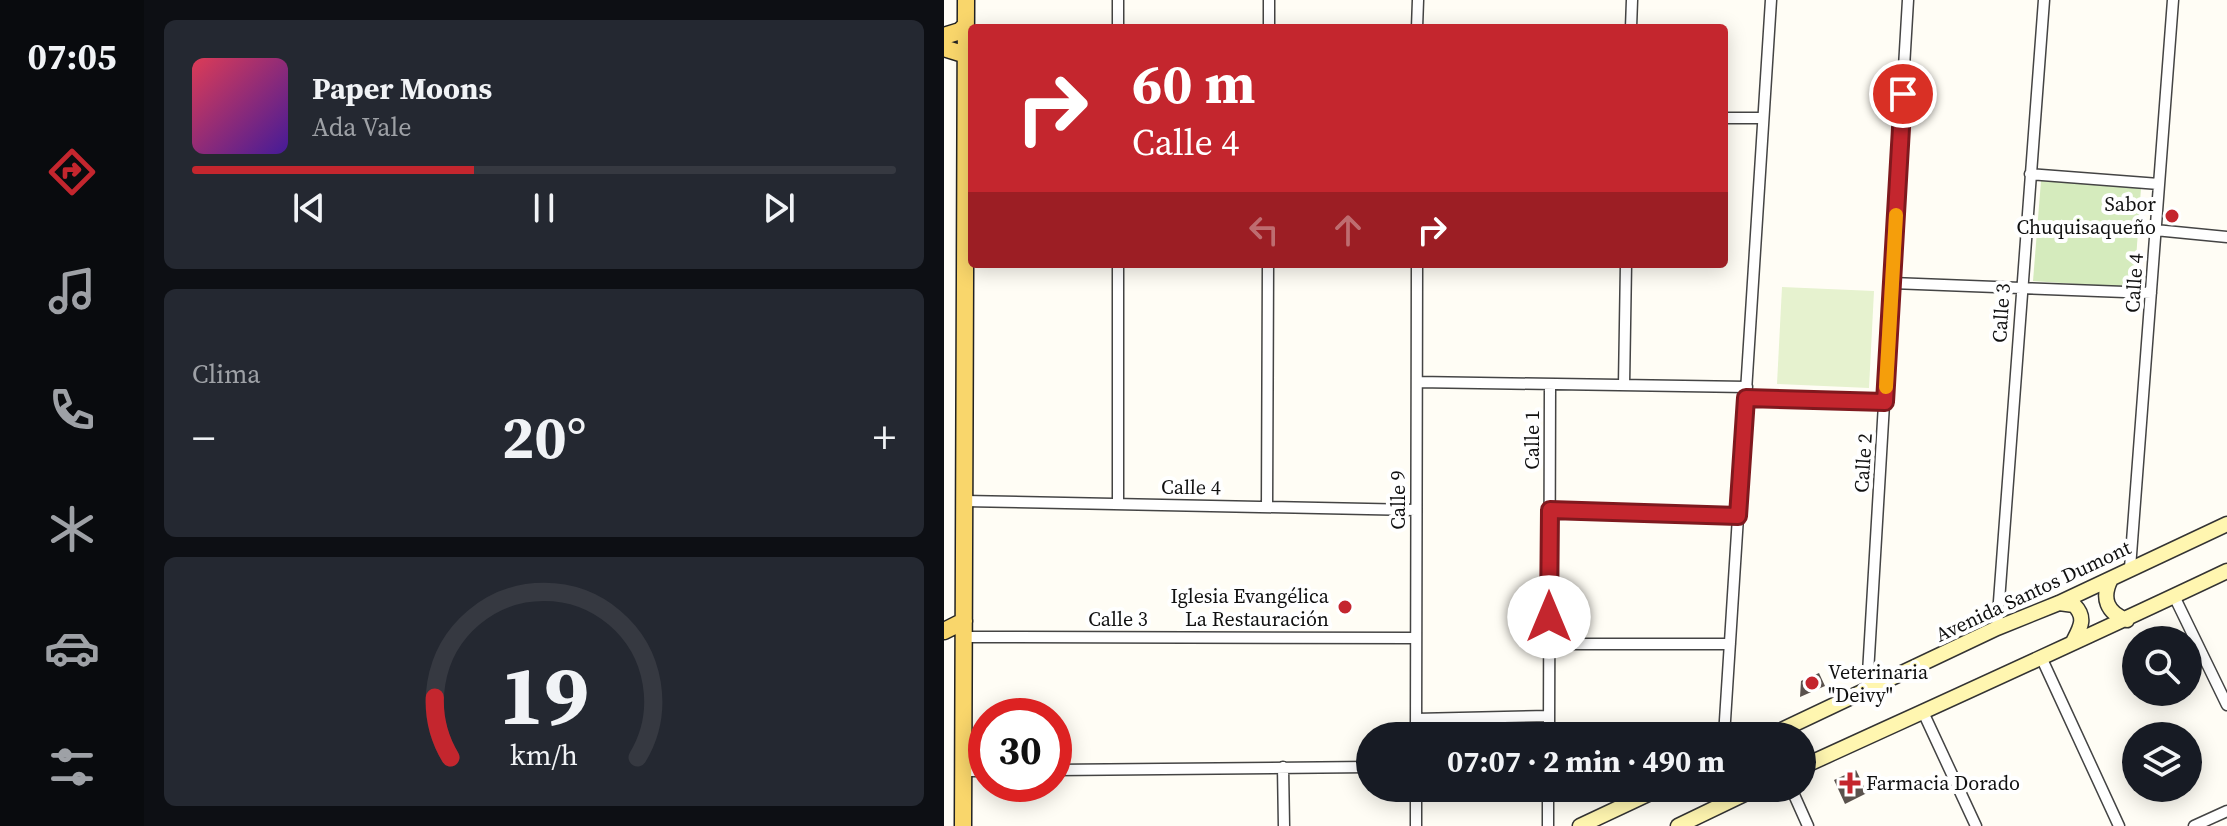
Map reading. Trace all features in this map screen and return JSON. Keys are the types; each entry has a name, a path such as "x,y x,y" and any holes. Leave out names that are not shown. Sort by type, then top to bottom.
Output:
{"main road":[{"path":"966,0 954,41 968,117"},
{"path":"963,826 955,635 964,501 968,198"},
{"name":"Avenida Santos Dumont","path":"1799,722 2227,524"},
{"path":"1816,761 2127,620 2227,571"},
{"path":"2111,579 2105,599 2109,609 2127,620"},
{"path":"2059,603 2074,605 2080,611 2083,621 2073,642"},
{"path":"1580,826 1631,802"},
{"path":"1678,826 1728,802"}],"street":[{"path":"1118,0 1118,24"},
{"path":"1269,0 1269,24"},
{"path":"1417,24 1418,0"},
{"path":"1631,24 1632,0"},
{"path":"1725,722 1771,0"},
{"name":"Calle 2","path":"1867,690 1908,0"},
{"name":"Calle 3","path":"1997,628 2044,0"},
{"name":"Calle 4","path":"2130,568 2173,0"},
{"path":"1728,118 1763,118"},
{"path":"2030,174 2159,184"},
{"path":"2155,230 2227,237"},
{"path":"1118,268 1118,504"},
{"path":"1267,507 1268,268"},
{"name":"Calle 9","path":"1416,719 1417,268"},
{"path":"1624,385 1626,268"},
{"path":"1892,283 2151,293"},
{"path":"1417,382 1624,385 1885,402"},
{"name":"Calle 1","path":"1549,722 1550,384"},
{"name":"Calle 4","path":"964,501 1416,510"},
{"path":"1550,510 1738,516"},
{"path":"2174,596 2227,705"},
{"name":"Calle 3","path":"955,635 1416,638"},
{"path":"1549,644 1730,644"},
{"path":"2041,657 2119,826"},
{"path":"1923,712 1976,826"},
{"path":"1416,719 1549,716"},
{"path":"1283,767 1284,826"},
{"path":"1072,770 1356,767"},
{"path":"963,771 968,771"},
{"path":"1416,802 1416,826"},
{"path":"1548,802 1548,826"},
{"path":"1797,802 1808,826"},
{"path":"2194,826 2227,811"}],"green space":[{"path":"2041,181 2141,188 2134,288 2033,281"},
{"path":"1782,287 1874,291 1869,388 1777,384"}],"building":[{"name":"Veterinaria \"Deivy\"","path":"1819,673 1825,686 1800,697 1801,681"},
{"path":"1856,770 1867,793 1845,804 1834,780"}],"slow traffic":[{"path":"1886,387 1896,215"}],"place":[{"name":"Sabor Chuquisaqueño","path":"2172,216"},
{"name":"Iglesia Evangélica La Restauración","path":"1345,607"},
{"name":"Veterinaria \"Deivy\"","path":"1812,683"},
{"name":"Farmacia Dorado","path":"1850,783"}],"route":[{"path":"1549,617 1550,510 1738,516 1746,398 1885,402 1903,94"}]}
